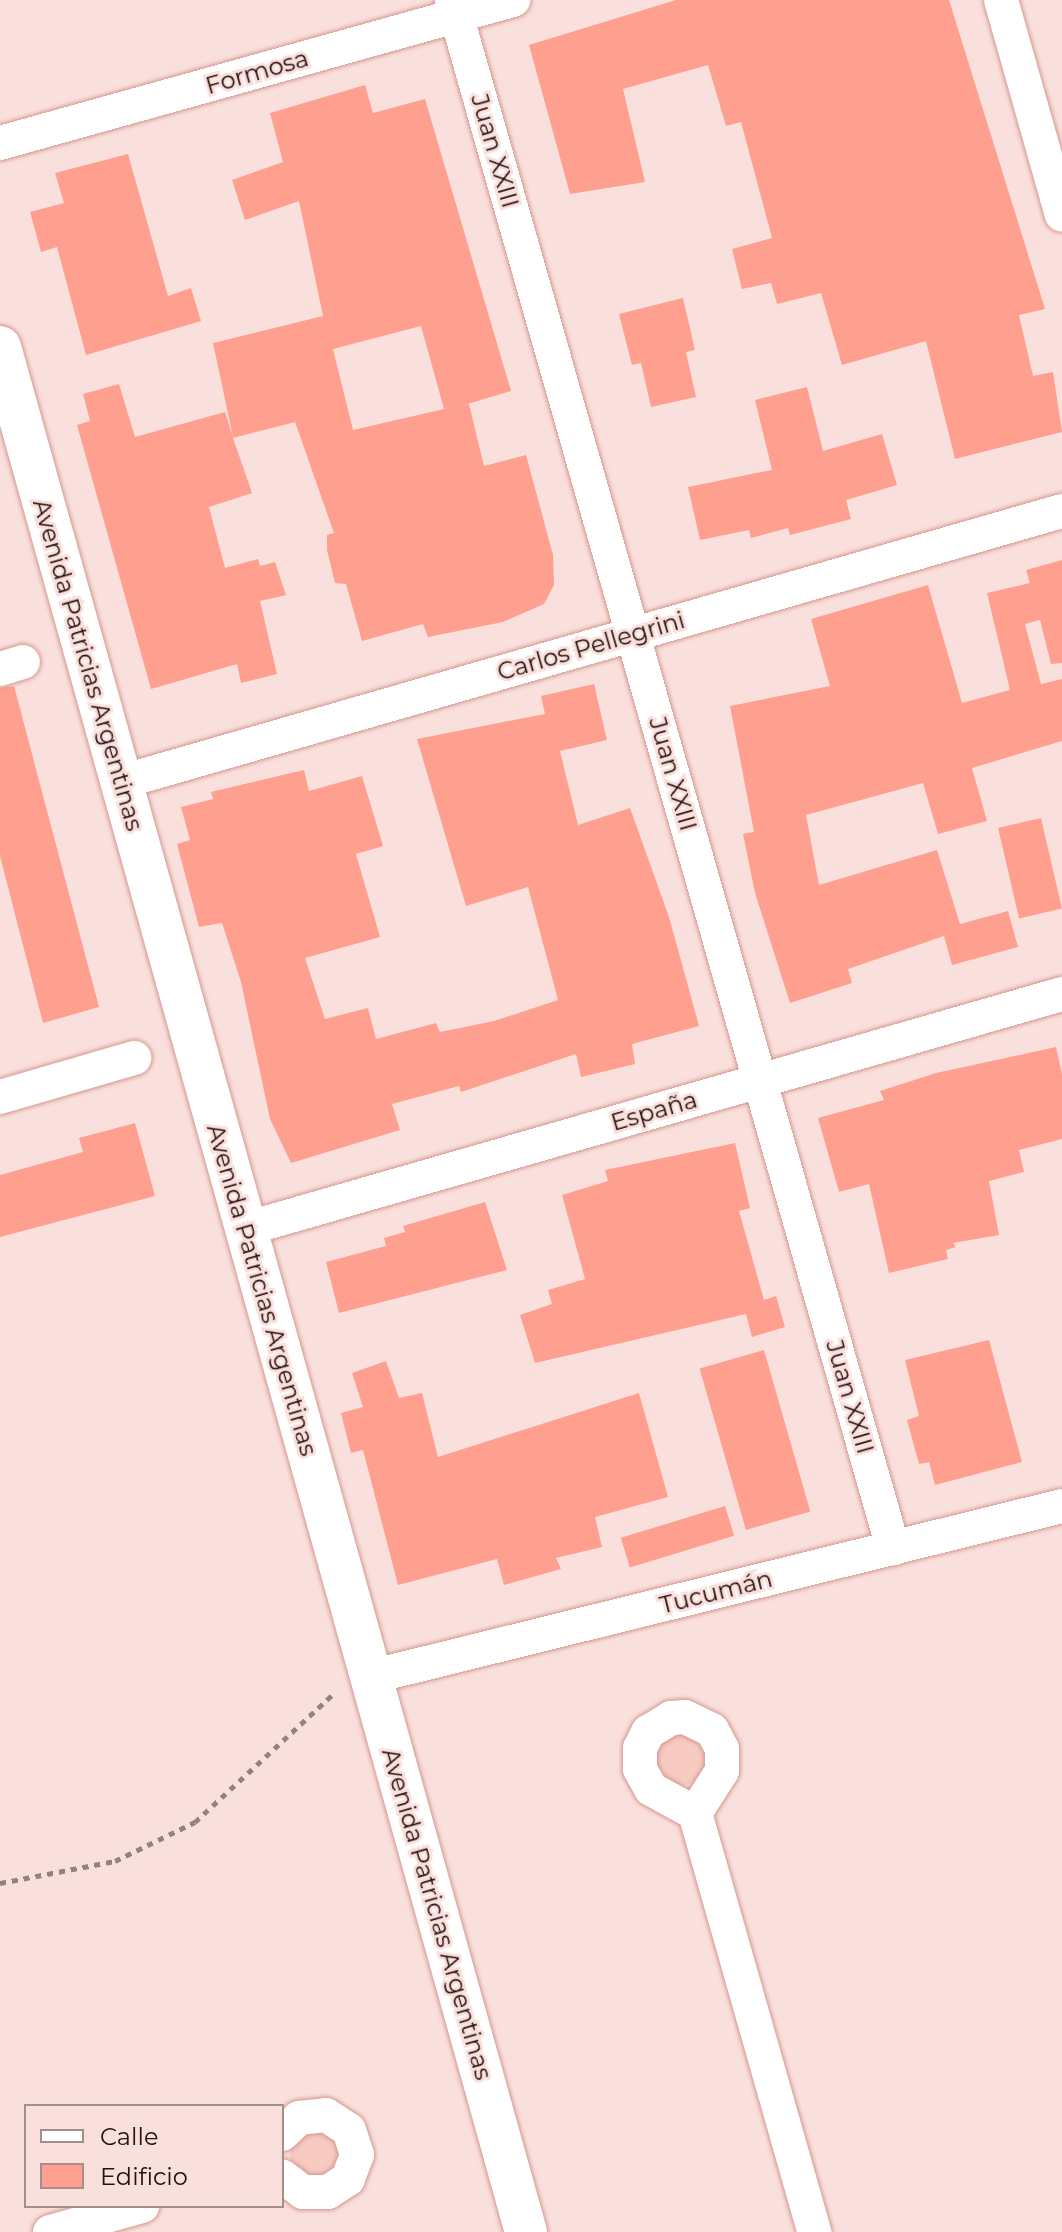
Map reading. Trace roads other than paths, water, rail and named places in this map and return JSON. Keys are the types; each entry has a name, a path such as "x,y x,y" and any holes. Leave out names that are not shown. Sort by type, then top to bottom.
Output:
{"street":[{"name":"Formosa","path":"0,143 455,8 513,0"},
{"path":"1001,0 1062,215"},
{"name":"Juan XXIII","path":"455,8 893,1548"},
{"name":"Avenida Patricias Argentinas","path":"0,347 526,2232"},
{"name":"Carlos Pellegrini","path":"121,782 1062,511"},
{"name":"España","path":"245,1229 1062,994"},
{"path":"0,1097 134,1058"},
{"name":"Tucumán","path":"370,1677 1062,1506"},
{"path":"695,1813 814,2232"},
{"path":"284,2132 299,2118 326,2115 349,2130 357,2155 348,2179 328,2192 303,2192 284,2178"},
{"path":"50,2232 135,2208"}]}
